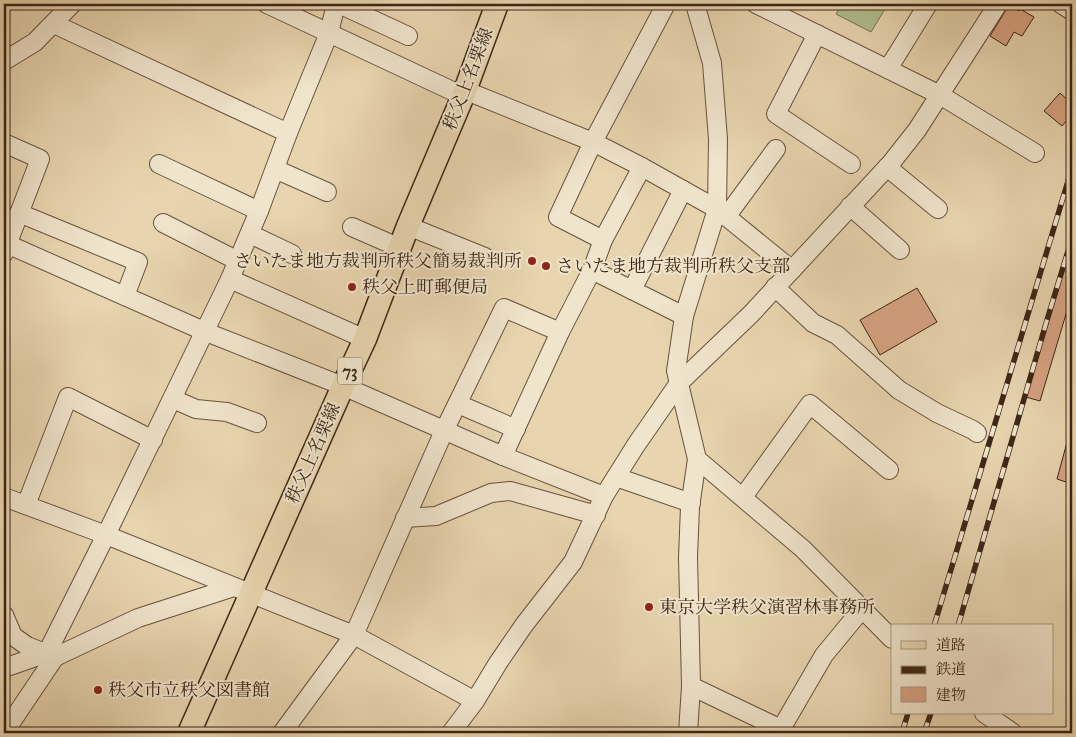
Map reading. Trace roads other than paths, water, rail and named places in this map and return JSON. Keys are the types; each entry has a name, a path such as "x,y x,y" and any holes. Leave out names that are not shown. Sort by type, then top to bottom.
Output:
{"main road":[{"name":"秩父上名栗線","path":"189,733 243,591 365,340 408,226 464,93 497,4"}],"street":[{"path":"4,61 35,42 72,4"},
{"path":"267,4 464,93 593,142 642,167 722,213 792,270"},
{"path":"4,733 51,655 106,535 206,332 260,211 288,133 329,33 337,4 408,36"},
{"path":"603,240 558,217 593,142 666,4"},
{"path":"695,4 712,63 722,213"},
{"path":"756,4 940,95 1035,153"},
{"path":"888,69 928,4"},
{"path":"451,733 475,701 524,625 573,562 604,496 636,445 679,384 751,314 887,167 917,130 998,4"},
{"path":"1061,4 1072,11"},
{"path":"54,24 288,133"},
{"path":"817,34 776,114 851,164"},
{"path":"4,143 40,159 5,249 125,296 206,332 343,386 503,456 604,496"},
{"path":"688,733 691,686 688,557 691,503 697,459 676,371 684,316 722,213 776,149"},
{"path":"159,164 260,211"},
{"path":"503,456 560,332 592,270 603,240 642,167"},
{"path":"887,167 938,209"},
{"path":"275,169 327,192"},
{"path":"632,290 683,190"},
{"path":"850,206 900,250"},
{"path":"19,213 138,262 125,296"},
{"path":"163,223 238,261"},
{"path":"408,226 485,257"},
{"path":"352,227 400,248"},
{"path":"250,234 292,254"},
{"path":"592,270 684,316"},
{"path":"230,279 365,340"},
{"path":"775,287 813,323 837,335 899,390 937,414 973,430 977,434"},
{"path":"282,733 354,634 444,431 504,308 560,332"},
{"path":"26,505 68,397 153,440"},
{"path":"173,399 196,409 227,412 257,422"},
{"path":"458,404 516,429"},
{"path":"743,497 810,404 889,470"},
{"path":"697,459 803,550 891,638"},
{"path":"616,477 691,503"},
{"path":"405,518 436,516 491,493 510,491 596,515"},
{"path":"4,497 106,535 354,634 475,701"},
{"path":"4,668 51,655 138,618 243,591"},
{"path":"691,686 784,731 824,655 862,609"},
{"path":"4,615 13,636 27,646 51,655"},
{"path":"985,714 1009,732"}],"railway":[{"path":"935,624 1072,168"},
{"path":"959,624 1072,238"},
{"path":"902,733 908,714"},
{"path":"924,733 931,714"}],"place":[{"name":"さいたま地方裁判所秩父簡易裁判所","path":"532,261"},
{"name":"さいたま地方裁判所秩父支部","path":"546,266"},
{"name":"秩父上町郵便局","path":"352,287"},
{"name":"東京大学秩父演習林事務所","path":"649,607"},
{"name":"秩父市立秩父図書館","path":"98,690"}]}
